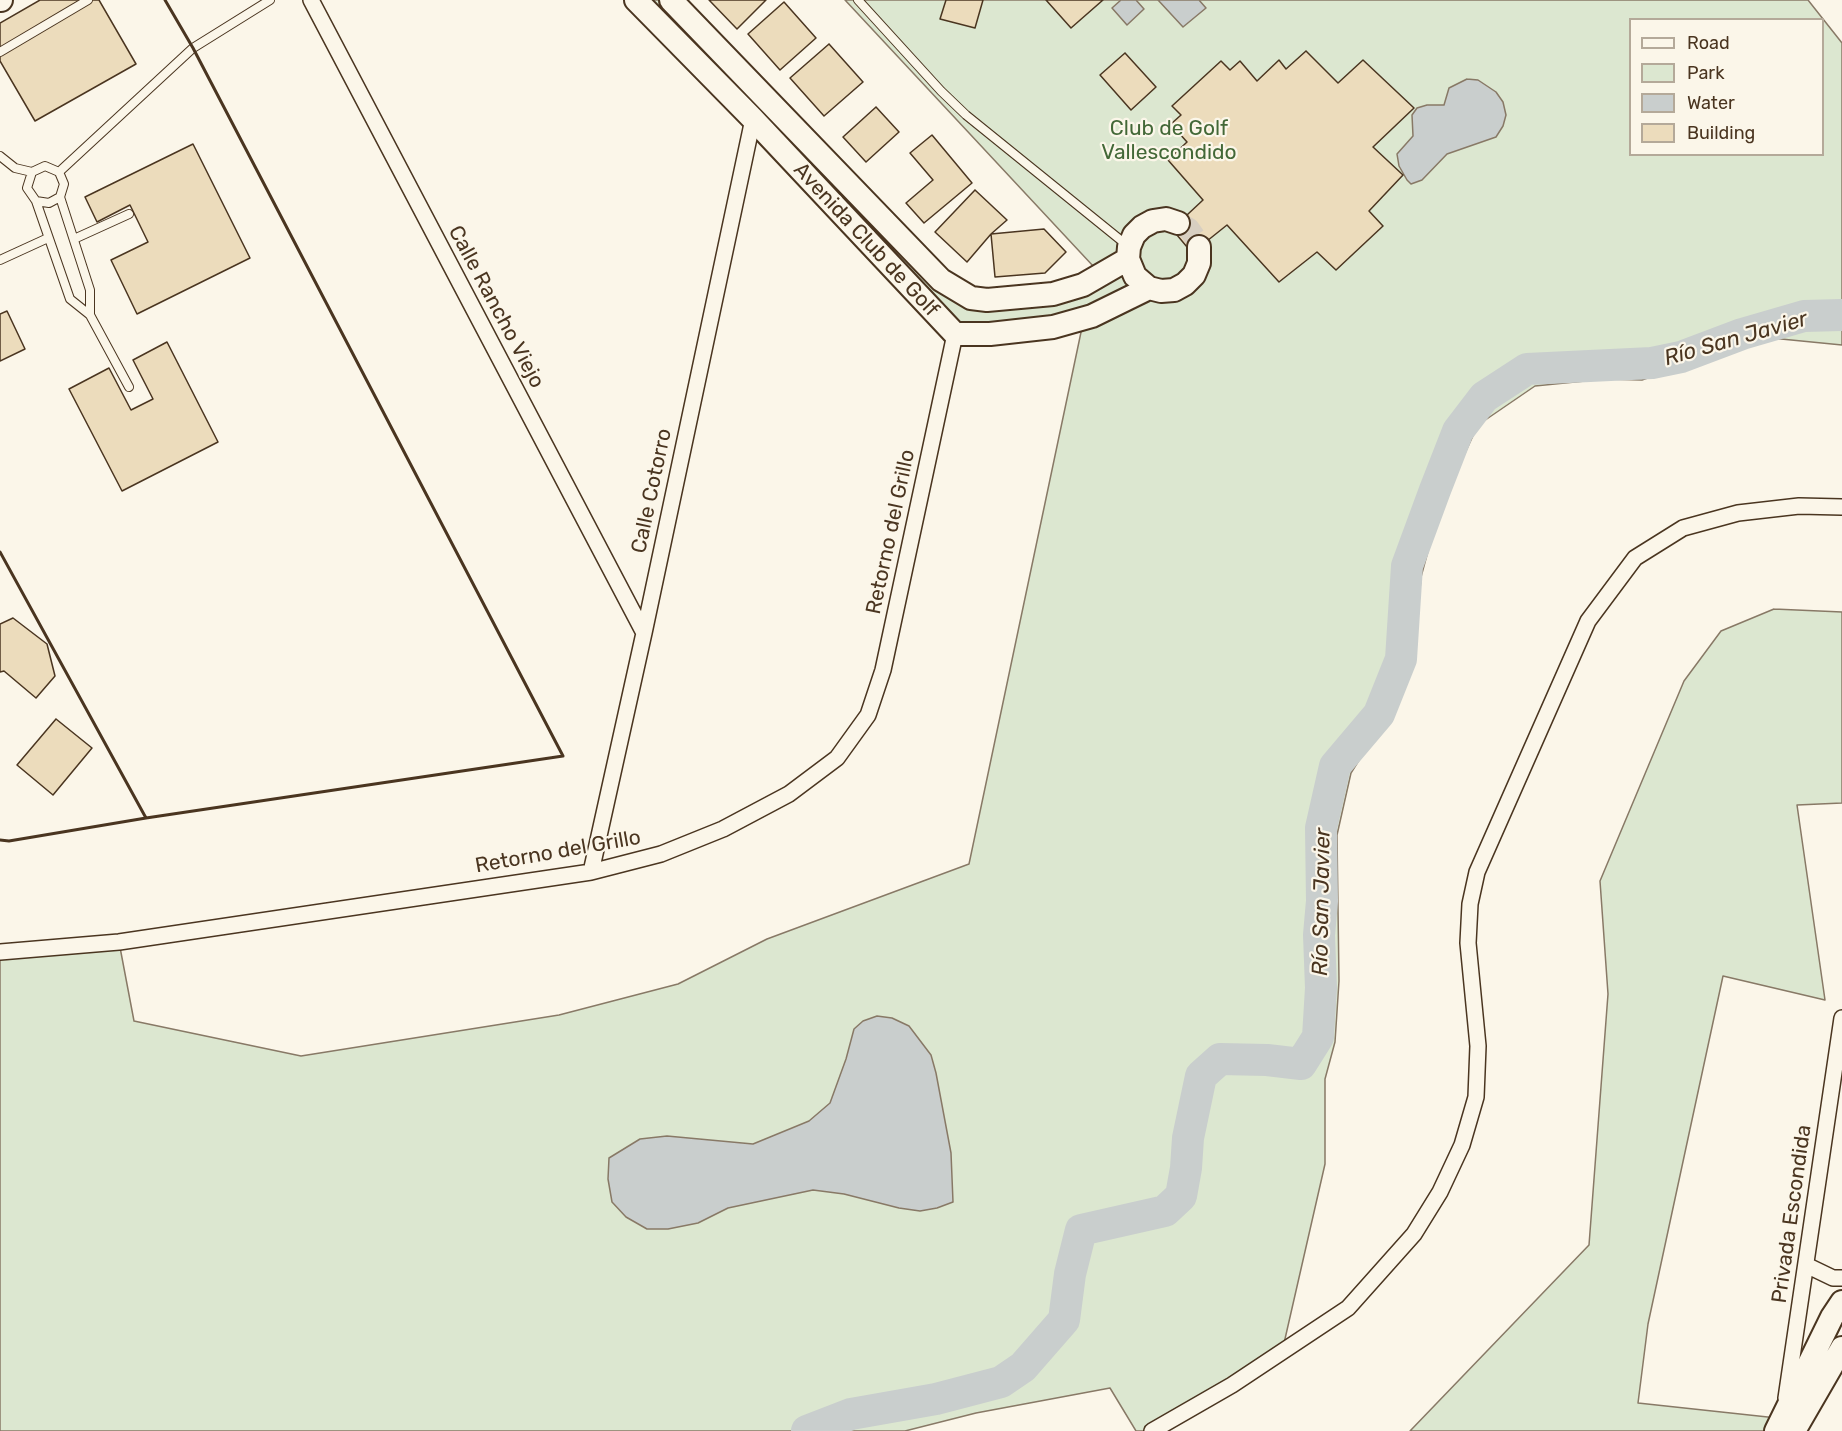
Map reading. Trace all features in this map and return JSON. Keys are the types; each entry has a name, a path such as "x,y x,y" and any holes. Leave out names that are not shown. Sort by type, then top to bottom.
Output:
{"street":[{"name":"Calle Rancho Viejo","path":"311,0 644,633"},
{"name":"Avenida Club de Golf","path":"636,0 753,119 949,327 990,334 1053,327 1092,316 1149,288 1161,291 1174,290 1194,275 1199,263 1199,247"},
{"name":"Avenida Club de Golf","path":"671,0 941,280 971,298 987,300 1053,294 1083,285 1128,253 1134,235 1138,231 1154,221 1166,219 1178,222"},
{"name":"Calle Cotorro","path":"591,872 753,119"},
{"path":"1128,253 1135,276 1149,288"},
{"path":"949,327 957,290"},
{"path":"987,300 990,334"},
{"name":"Retorno del Grillo","path":"0,952 118,942 591,872 661,854 723,829 789,794 837,758 868,715 883,669 949,327"},
{"path":"1152,1431 1232,1385 1348,1308 1414,1234 1440,1192 1462,1144 1476,1097 1478,1046 1468,943 1470,904 1477,872 1588,621 1635,558 1683,528 1738,513 1799,506 1842,507"},
{"name":"Privada Escondida","path":"1784,1427 1842,1018"},
{"path":"1806,1265 1833,1278 1842,1278"},
{"path":"1784,1427 1832,1317 1842,1302"},
{"path":"1784,1427 1842,1348"}],"lane":[{"path":"0,52 88,0"},
{"path":"59,172 193,48 270,0"},
{"path":"858,0 941,92 1128,253"},
{"path":"0,156 15,168 32,172 45,166 59,172 64,184 60,197 90,290 90,315"},
{"path":"32,172 27,188 36,201 70,299 90,315 129,387"},
{"path":"36,201 49,203 60,197"},
{"path":"74,239 129,214"},
{"path":"0,260 48,238"}],"green space":[{"name":"Club de Golf Vallescondido","path":"636,0 671,0 971,298 1053,294 1094,267 845,0 1808,0 1822,18 1629,18 1629,156 1824,156 1824,20 1842,43 1842,345 1771,338 1642,380 1605,379 1535,386 1478,425 1440,507 1421,577 1416,641 1406,685 1351,773 1337,835 1339,981 1335,1042 1325,1079 1325,1164 1282,1352 1152,1431 1136,1431 1110,1388 976,1413 905,1431 0,1431 0,952 119,942 134,1021 301,1056 559,1015 678,984 767,939 969,864 1084,318 955,334"},
{"path":"1774,609 1842,612 1842,803 1797,805 1825,1000 1723,976 1648,1324 1638,1403 1777,1418 1771,1431 1410,1431 1589,1245 1608,994 1600,881 1684,681 1721,631"}],"water":[{"path":"1121,0 1136,0 1144,9 1127,25 1112,8"},
{"path":"1158,0 1199,0 1206,8 1183,27"},
{"path":"1467,79 1478,80 1496,92 1503,102 1506,115 1503,126 1496,137 1447,154 1422,180 1411,184 1399,166 1397,154 1413,136 1412,115 1417,108 1427,105 1444,105 1449,88"},
{"path":"877,1016 892,1018 909,1026 931,1055 951,1153 953,1202 920,1211 844,1194 813,1190 728,1208 698,1223 668,1229 647,1229 626,1217 612,1202 608,1179 609,1158 640,1139 667,1136 753,1144 809,1121 830,1103 854,1029 863,1021"}],"building":[{"path":"40,0 99,0 136,64 35,121 0,61 0,23"},
{"path":"709,0 766,0 737,29"},
{"path":"946,0 983,0 975,28 940,19"},
{"path":"1046,0 1103,0 1071,28"},
{"path":"784,2 816,38 780,70 748,34"},
{"path":"829,44 863,82 824,116 790,78"},
{"path":"1306,51 1338,83 1363,60 1414,108 1373,147 1403,175 1369,211 1383,226 1336,270 1317,252 1279,282 1227,225 1192,253 1172,229 1203,200 1168,160 1187,142 1171,124 1181,115 1172,106 1221,61 1230,70 1240,61 1257,81 1279,60 1286,69"},
{"path":"1125,53 1156,87 1131,110 1100,75"},
{"path":"876,107 899,132 866,162 843,137"},
{"path":"932,135 972,183 924,223 906,203 933,180 910,153"},
{"path":"193,144 250,258 137,314 111,260 148,242 130,205 97,222 85,197"},
{"path":"975,190 1007,220 991,234 967,262 935,232"},
{"path":"1044,229 1066,252 1045,273 995,277 991,234"},
{"path":"7,311 25,349 0,361 0,314"},
{"path":"167,342 218,442 122,491 69,389 109,368 131,410 153,399 133,360"},
{"path":"13,618 47,644 55,676 36,698 4,671 0,672 0,624"},
{"path":"56,719 92,748 53,795 17,765"}],"waterway":[{"name":"Río San Javier","path":"807,1431 851,1414 936,1399 1001,1382 1023,1367 1064,1320 1070,1274 1081,1230 1165,1211 1181,1196 1188,1138 1201,1076 1220,1059 1267,1060 1301,1064 1318,1037 1321,988 1319,935 1322,901 1321,828 1335,766 1379,714 1401,659 1407,566 1458,431 1484,397 1527,369 1652,363 1681,357 1742,334 1804,316 1842,315"}],"tunnel":[{"path":"1178,223 1189,229 1199,247"}],"wall":[{"path":"146,818 563,756 193,48 165,0"},
{"path":"0,552 146,818 9,841 0,840"}]}
